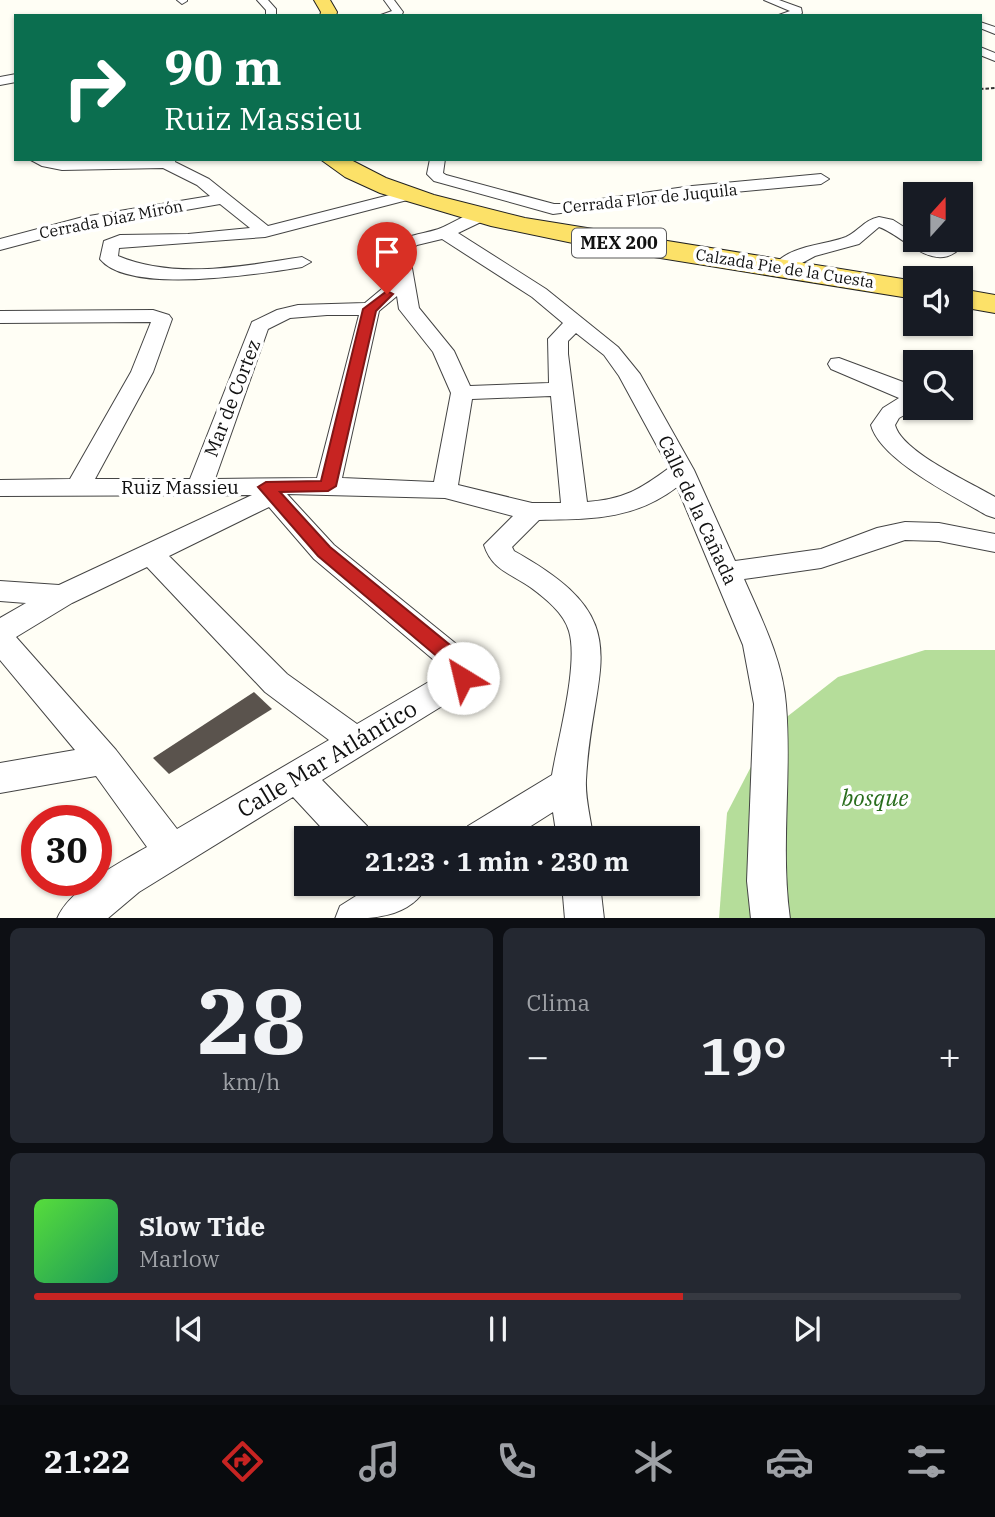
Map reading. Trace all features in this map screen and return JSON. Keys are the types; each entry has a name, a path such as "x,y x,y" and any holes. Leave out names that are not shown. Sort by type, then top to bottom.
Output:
{"main road":[{"name":"Calzada Pie de la Cuesta","path":"336,161 372,181 409,195 477,216 566,236 782,266 903,288"},
{"path":"973,300 995,304"}],"street":[{"path":"262,0 271,9 271,14"},
{"path":"389,0 398,12 390,14"},
{"path":"769,0 797,10 797,13 792,14"},
{"path":"983,25 995,31"},
{"path":"40,161 47,164 167,161 203,182 265,232"},
{"name":"Cerrada Flor de Juquila","path":"438,161 435,174 440,178 553,209 692,191 821,179"},
{"path":"302,262 239,272 187,274 118,265 109,259 107,253 110,245 120,240 188,239 265,232 409,195"},
{"name":"Cerrada Díaz Mirón","path":"0,245 25,236 101,218 224,198"},
{"path":"445,490 462,393 443,351 409,309 400,249 403,244 444,233 477,216"},
{"path":"782,266 800,254 853,240 872,223 883,222 903,235"},
{"name":"Calle de la Cañada","path":"444,233 539,293 611,351 629,374 682,470 758,645 770,704 766,881 771,918"},
{"path":"328,486 370,309 404,279"},
{"name":"Mar de Cortez","path":"199,487 259,326 273,315 290,311 370,309"},
{"path":"0,317 153,316 162,319 142,372 79,486"},
{"path":"575,510 558,339 576,323"},
{"path":"839,364 906,391 910,398 908,404 891,413 883,425 886,437 901,452 995,509"},
{"path":"462,393 561,389"},
{"name":"Ruiz Massieu","path":"0,488 199,487 269,491 328,486 445,490 532,512 615,508 647,497 682,470"},
{"path":"0,632 62,596 269,491"},
{"name":"Calle Mar Atlántico","path":"77,918 126,879 463,678 454,659 324,552 269,491"},
{"path":"532,512 498,545 502,557 545,580 577,616 586,634 586,657 569,783 574,826"},
{"path":"728,571 803,564 838,554 885,534 906,531 995,543"},
{"path":"150,553 276,683 356,742"},
{"path":"0,590 62,596"},
{"path":"0,639 104,760 172,852"},
{"path":"0,778 104,760"},
{"path":"298,778 343,826"},
{"path":"500,826 569,783"},
{"path":"355,918 387,896"},
{"path":"582,896 585,918"}],"green space":[{"name":"bosque","path":"925,650 995,650 995,918 719,918 727,813 770,730 838,677"}],"building":[{"path":"254,692 272,709 169,774 153,758"}],"route":[{"path":"387,294 370,309 328,486 266,487 324,552 454,659 463,678"}]}
